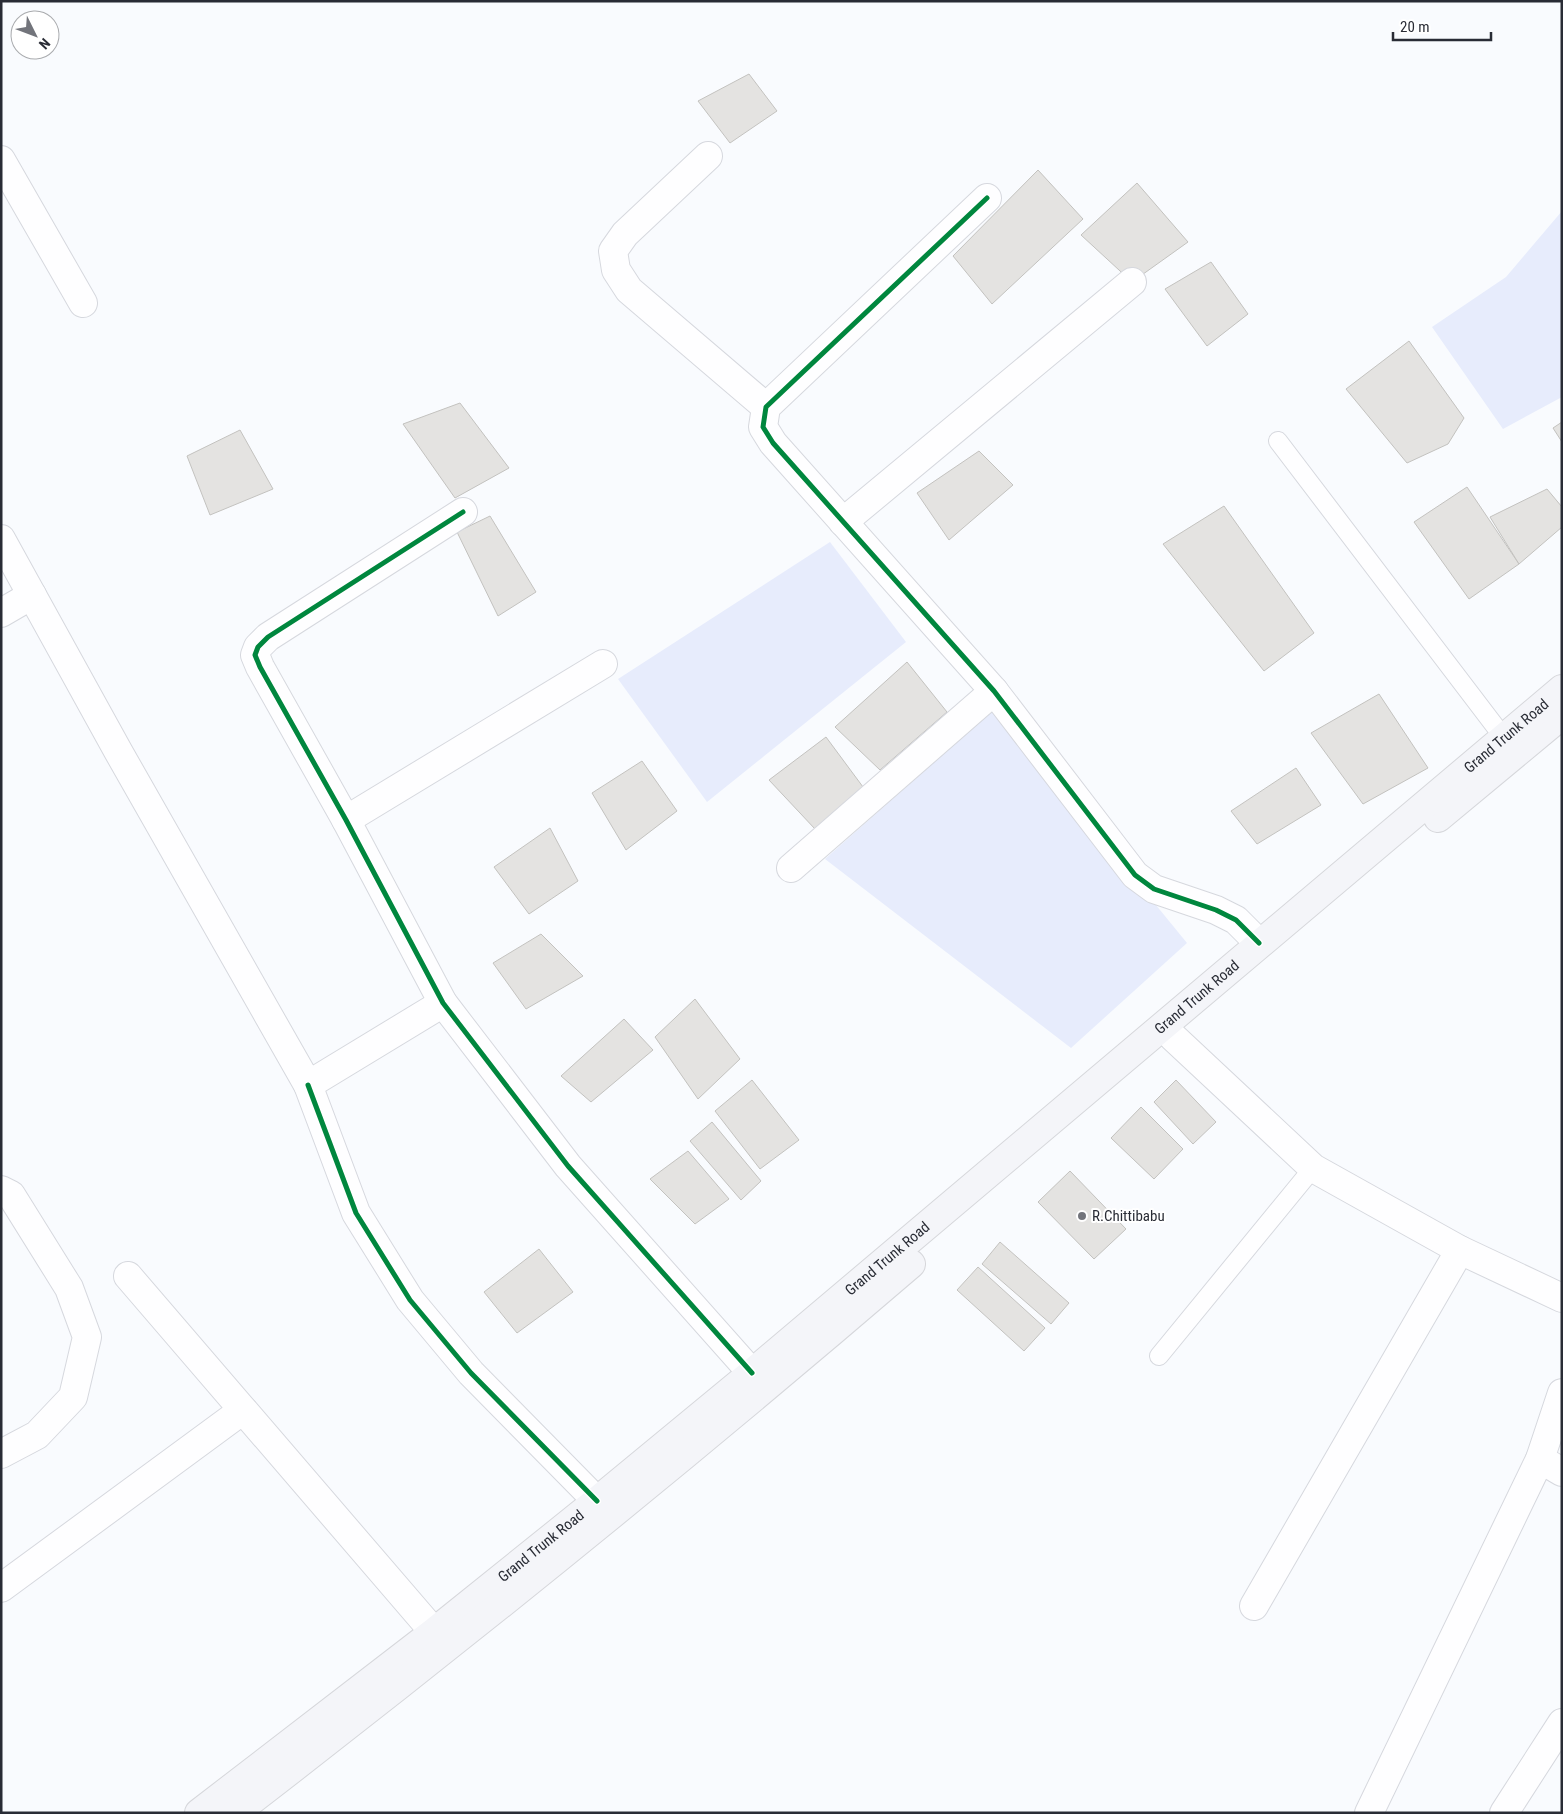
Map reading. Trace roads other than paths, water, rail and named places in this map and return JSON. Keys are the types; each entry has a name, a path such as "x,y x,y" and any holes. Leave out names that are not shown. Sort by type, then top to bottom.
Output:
{"main road":[{"name":"Grand Trunk Road","path":"199,1813 434,1632 597,1501 752,1373 1562,689"},
{"name":"Grand Trunk Road","path":"235,1813 373,1707 774,1382 1174,1037 1562,715"}],"street":[{"path":"708,156 625,234 613,251 616,270 629,290 766,407"},
{"path":"1,160 10,197 83,304"},
{"path":"987,198 766,407 763,427 773,443 994,691 1135,875 1154,889 1208,907 1236,920 1259,944"},
{"path":"843,522 1132,282"},
{"path":"463,512 268,637 258,647 255,655 346,820 443,1003 568,1166 752,1373"},
{"path":"1,539 118,751 308,1085 356,1213 410,1300 471,1373 597,1501"},
{"path":"1,613 32,595"},
{"path":"346,820 603,664"},
{"path":"791,868 994,691"},
{"path":"308,1085 443,1003"},
{"path":"1174,1037 1313,1168 1460,1250 1562,1298"},
{"path":"1,1190 11,1195 69,1288 87,1337 73,1397 37,1435 1,1454"},
{"path":"1254,1606 1460,1250"},
{"path":"128,1276 434,1632"},
{"path":"1369,1813 1551,1466 1562,1393"},
{"path":"1,1588 243,1410"},
{"path":"1504,1813 1562,1723"}],"lane":[{"path":"1278,441 1504,738"},
{"path":"1159,1356 1313,1168"}],"place":[{"name":"R.Chittibabu","path":"1082,1216"}]}
